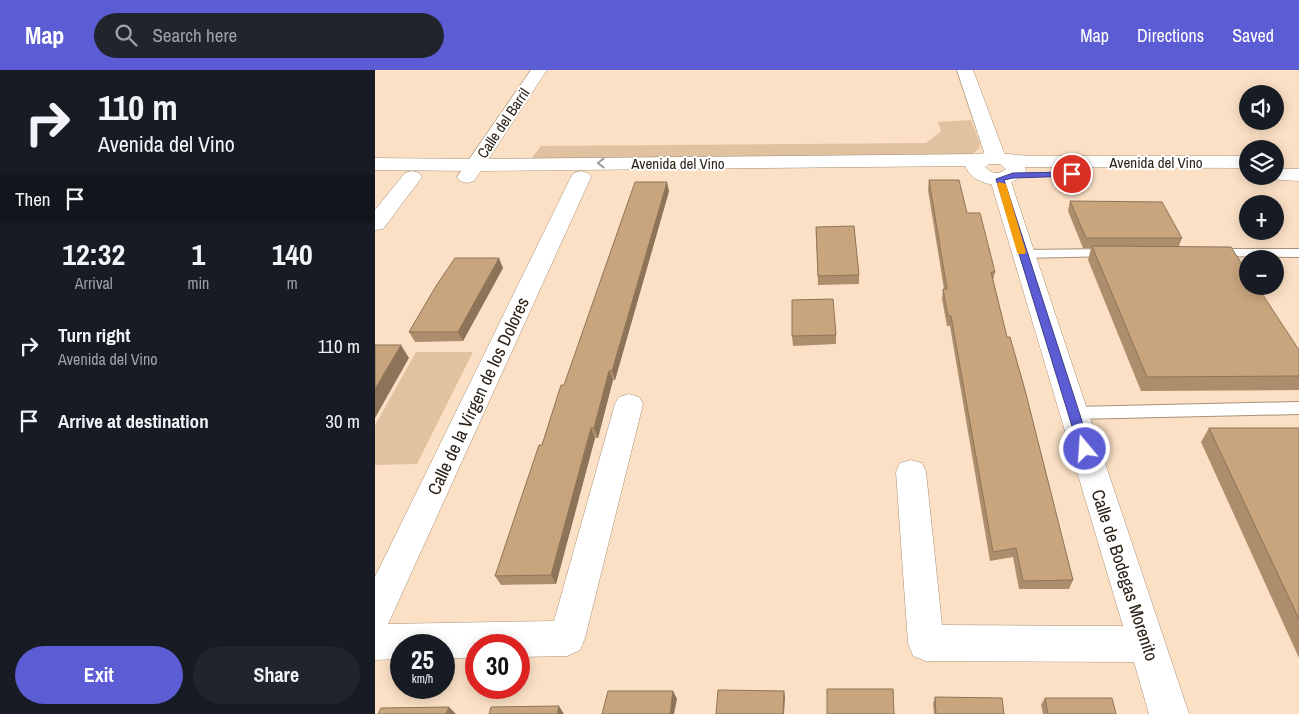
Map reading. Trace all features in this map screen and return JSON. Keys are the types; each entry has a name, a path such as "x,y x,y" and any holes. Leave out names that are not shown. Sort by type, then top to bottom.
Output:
{"street":[{"name":"Calle del Barril","path":"471,171 539,70"},
{"name":"Calle de Bodegas Morenito","path":"965,70 1169,714"},
{"name":"Avenida del Vino","path":"375,177 412,177 471,171 996,168 1239,162"},
{"path":"1284,162 1299,162"},
{"name":"Avenida del Vino","path":"375,164 581,177 960,173 996,168 1239,174"},
{"path":"1284,174 1299,175"},
{"path":"375,224 412,177"},
{"name":"Calle de la Virgen de los Dolores","path":"375,614 581,177"},
{"path":"375,642 567,638 629,404"},
{"path":"911,472 926,643 1147,644"}],"lane":[{"path":"1022,254 1121,253"},
{"path":"1200,253 1299,253"},
{"path":"1074,413 1299,408"}],"shaded area":[{"path":"971,120 980,144 979,149 966,158 531,159 541,146 926,143 941,131 938,122"},
{"path":"416,352 473,352 417,464 375,465 375,425"}],"building":[{"path":"929,180 959,180 967,213 980,213 995,272 991,272 1007,337 1010,337 1025,390 1073,580 1023,581 1016,548 993,552 951,316 948,316 943,289 947,289"},
{"path":"635,182 667,182 612,371 609,371 594,428 591,428 551,575 495,576 539,445 542,445 561,385 564,385"},
{"path":"1070,201 1162,202 1182,238 1086,238"},
{"path":"854,226 859,275 818,276 816,227"},
{"path":"1092,246 1231,247 1239,260 1239,295 1263,295 1299,350 1299,376 1147,377"},
{"path":"455,258 499,258 458,332 409,332 436,286"},
{"path":"833,299 836,335 792,336 792,300"},
{"path":"375,345 401,345 375,389"},
{"path":"1209,428 1299,428 1299,619"},
{"path":"827,689 893,689 894,714 827,714"},
{"path":"718,690 784,691 783,714 716,714"},
{"path":"608,691 673,691 670,714 602,714"},
{"path":"935,697 1002,698 1004,714 936,714"},
{"path":"1045,698 1112,698 1116,714 1048,714"},
{"path":"559,706 557,714 489,714 491,707"},
{"path":"449,707 446,714 378,714 381,708"}],"slow traffic":[{"path":"1001,184 1022,252"}],"route":[{"path":"1072,174 1013,175 1000,179 1022,254 1085,449"}]}
